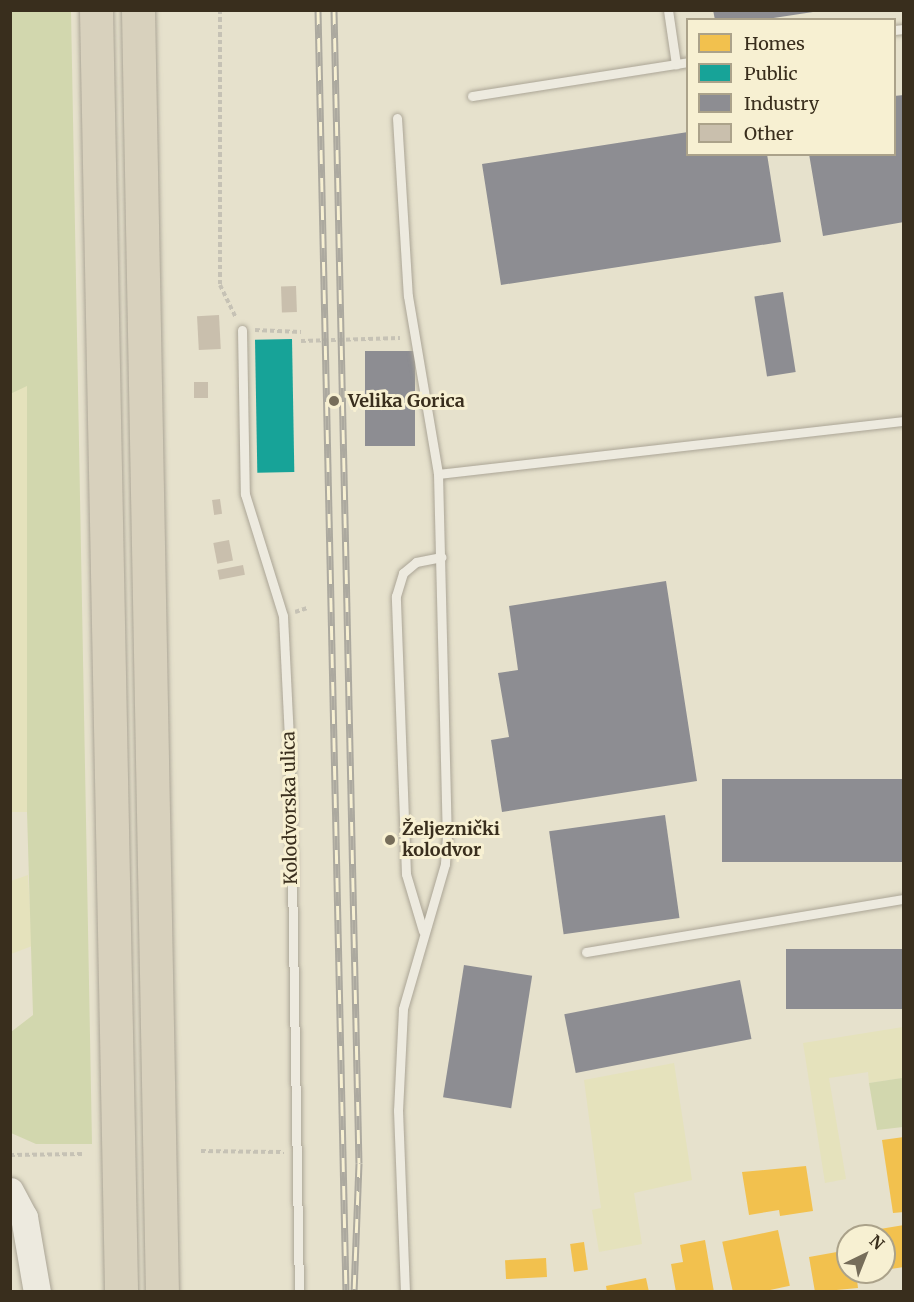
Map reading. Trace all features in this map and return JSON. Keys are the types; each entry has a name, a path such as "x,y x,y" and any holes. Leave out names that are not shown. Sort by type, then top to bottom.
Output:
{"highway":[{"path":"96,10 121,1292"},
{"path":"138,10 162,1292"}],"street":[{"path":"10,1191 24,1217 37,1289"}],"lane":[{"path":"668,10 676,64"},
{"path":"472,96 686,62"},
{"path":"397,118 408,296 417,338 429,440 438,474 442,557 447,835 445,864 423,931 403,1009 398,1110 405,1292"},
{"name":"Kolodvorska ulica","path":"243,330 245,494 283,616 290,757 299,1292"},
{"path":"438,474 903,421"},
{"path":"423,931 406,874 396,596 403,573 416,562 442,557"},
{"path":"586,952 903,899"}],"path":[{"path":"220,10 220,285 243,330 301,332"},
{"path":"302,341 417,338"},
{"path":"201,1151 296,1152"},
{"path":"10,1155 83,1154"}],"shaded area":[{"path":"10,386 27,386 27,812 10,812"},
{"path":"28,875 32,946 11,954 11,881"},
{"path":"903,1027 903,1078 869,1083 868,1072 829,1078 846,1179 825,1183 803,1043"},
{"path":"674,1063 692,1180 634,1193 642,1244 599,1252 592,1210 601,1208 584,1080"}],"green space":[{"path":"11,10 71,11 92,1144 36,1144 11,1133 11,1032 33,1015 27,812 27,386 10,394"},
{"path":"902,1078 903,1127 877,1130 869,1083"}],"building: Homes":[{"path":"904,1137 904,1212 893,1213 882,1140"},
{"path":"806,1166 813,1211 780,1216 779,1210 749,1215 742,1172"},
{"path":"904,1225 904,1267 896,1268 896,1226"},
{"path":"778,1230 790,1286 760,1292 733,1292 722,1242"},
{"path":"705,1240 714,1292 676,1292 671,1264 683,1262 680,1245"},
{"path":"584,1242 588,1270 574,1272 570,1244"},
{"path":"836,1252 836,1284 858,1284 858,1288 815,1292 809,1257"},
{"path":"546,1258 547,1277 506,1279 505,1260"},
{"path":"646,1278 649,1292 607,1292 606,1286"}],"building: Public":[{"path":"292,339 294,472 257,473 255,340"}],"building: Industry":[{"path":"713,10 813,10 813,12 773,18 715,18"},
{"path":"904,95 904,222 823,236 809,156 896,156 896,96"},
{"path":"686,132 686,156 767,156 781,242 501,285 482,164"},
{"path":"783,292 796,372 767,377 754,297"},
{"path":"365,351 415,351 415,446 365,446"},
{"path":"666,581 697,781 502,812 491,740 509,737 498,673 518,670 509,606"},
{"path":"722,779 904,779 904,862 722,862"},
{"path":"665,815 679,918 564,934 549,831"},
{"path":"786,949 904,949 904,1009 786,1009"},
{"path":"464,965 532,976 511,1108 443,1097"},
{"path":"740,980 751,1039 576,1073 564,1014"}],"building: Other":[{"path":"296,286 297,312 282,313 281,287"},
{"path":"219,315 221,349 199,350 197,316"},
{"path":"194,382 208,382 208,398 194,398"},
{"path":"220,499 222,514 214,515 212,500"},
{"path":"229,540 233,561 217,564 213,543"},
{"path":"243,565 245,575 219,580 217,570"}],"railway":[{"path":"318,10 346,1292"},
{"path":"334,10 359,1163 354,1292"}],"place":[{"name":"Velika Gorica","path":"334,401"},
{"name":"Željeznički kolodvor","path":"390,840"}]}
